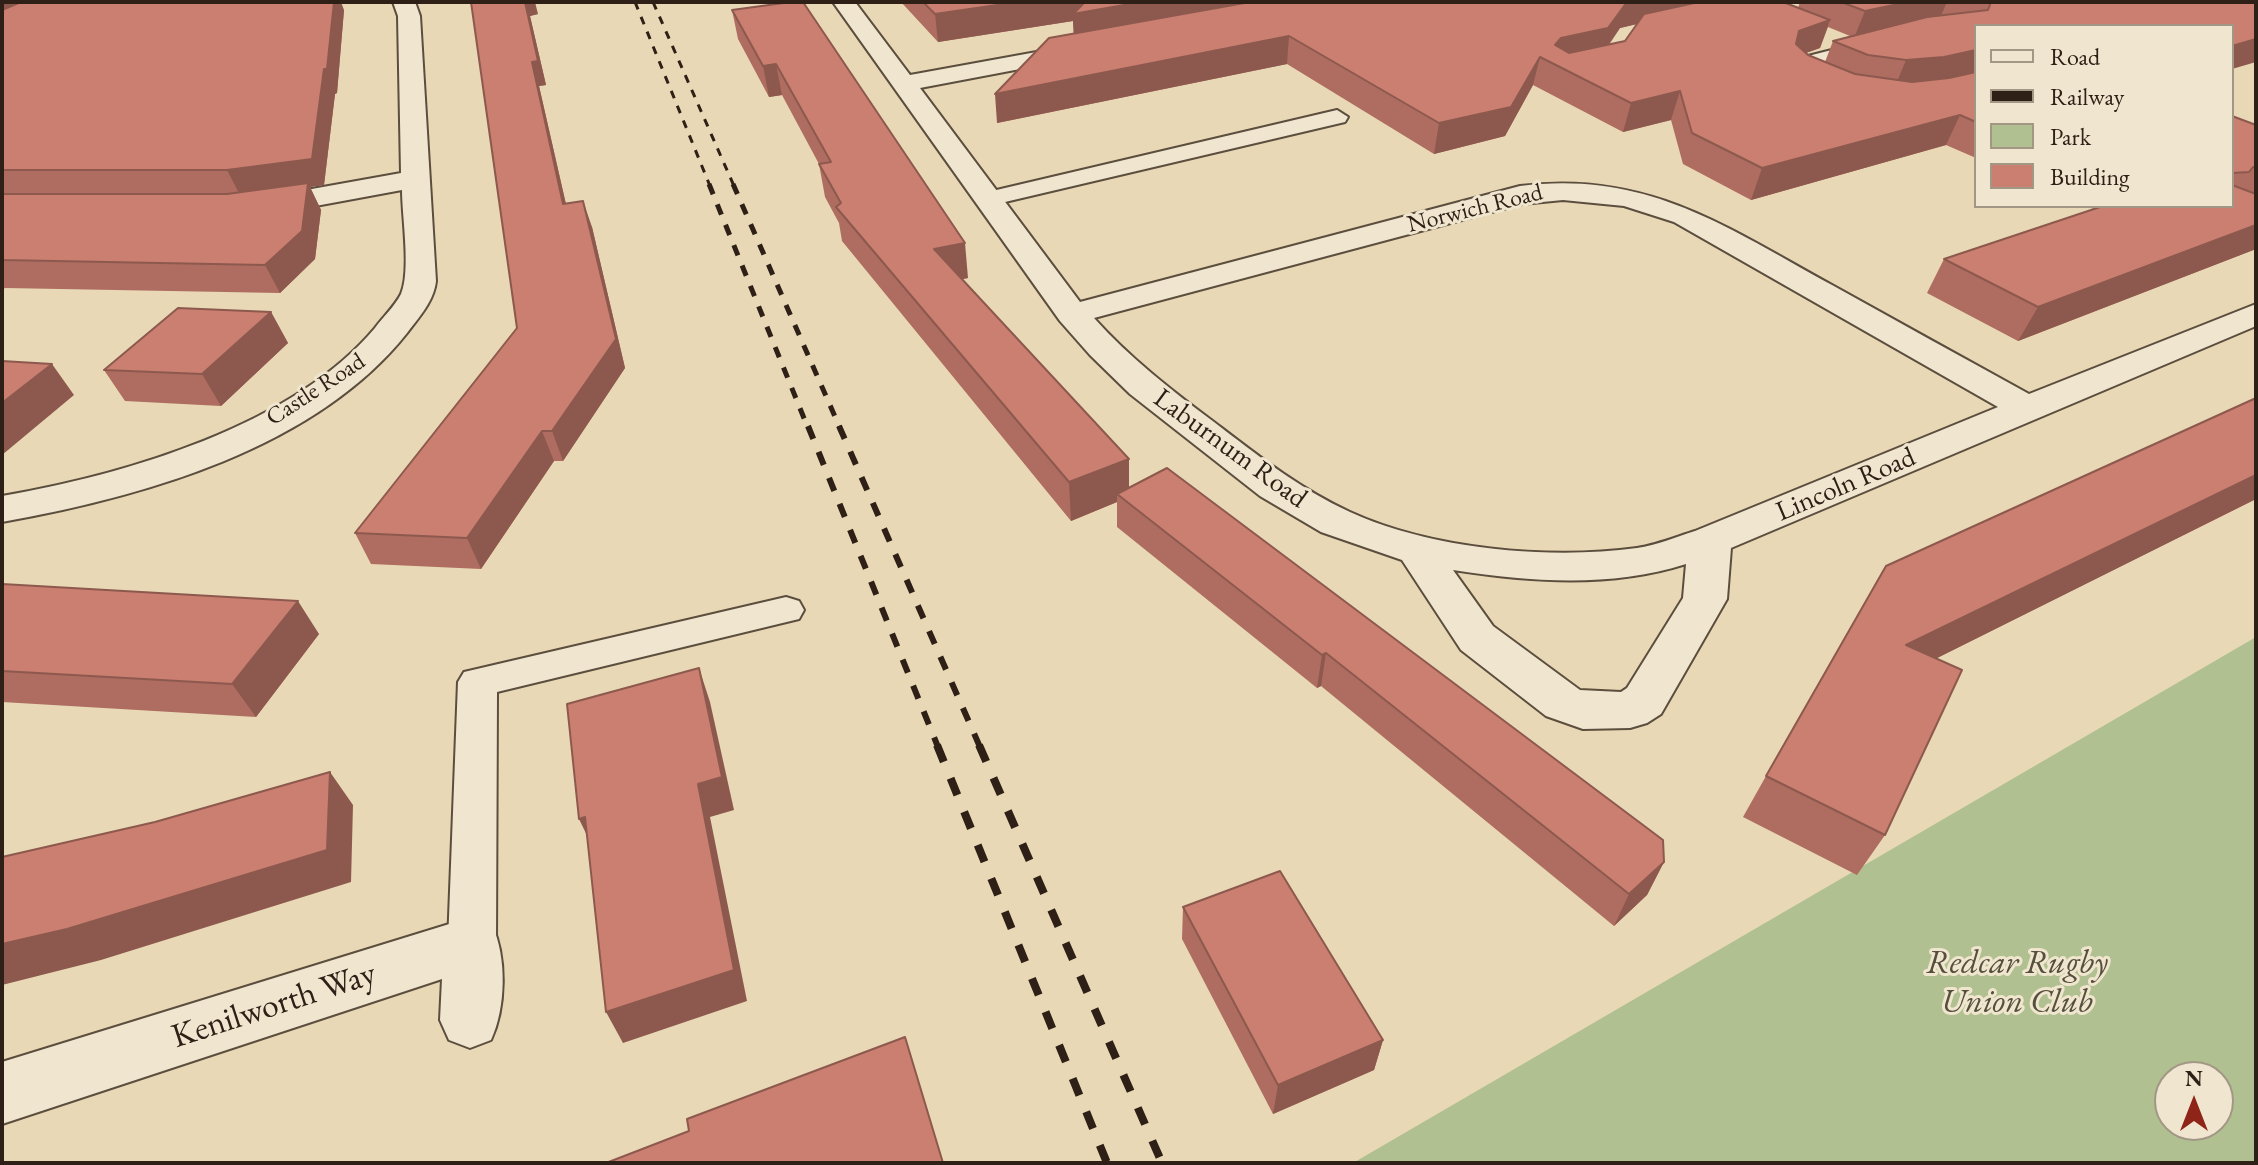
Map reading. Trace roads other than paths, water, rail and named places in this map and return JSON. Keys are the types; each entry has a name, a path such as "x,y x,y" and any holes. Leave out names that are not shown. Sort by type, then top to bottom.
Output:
{"street":[{"name":"Castle Road","path":"2,509 99,490 245,436 310,400 360,366 392,334 419,291 409,16 404,2"},
{"name":"Laburnum Road","path":"844,2 1072,314 1102,348 1143,386 1274,487 1336,522 1417,550"},
{"path":"1850,94 1800,70 1801,65 1947,28 1974,27"},
{"path":"1815,34 1856,50"},
{"path":"903,84 1105,46"},
{"path":"226,210 278,206 416,179"},
{"name":"Norwich Road","path":"1072,314 1520,195 1555,189 1591,190 1625,195 1685,216 2028,409"},
{"name":"Lincoln Road","path":"1417,550 1495,562 1571,567 1640,562 1710,541 2256,314"},
{"path":"1417,550 1477,638 1563,703 1583,711 1630,710 1644,701 1705,599 1710,541"},
{"path":"470,1020 472,943"},
{"name":"Kenilworth Way","path":"2,1093 472,943"}],"lane":[{"path":"988,199 1337,117"},
{"path":"472,943 478,682 786,610"}],"railway":[{"path":"635,2 710,186"},
{"path":"653,2 734,186"},
{"path":"709,184 808,428"},
{"path":"733,184 840,428"},
{"path":"808,426 938,747"},
{"path":"839,426 980,747"},
{"path":"937,745 1107,1163"},
{"path":"979,745 1162,1163"}],"park label":[{"name":"Redcar Rugby Union Club","path":"2017,984"}]}
